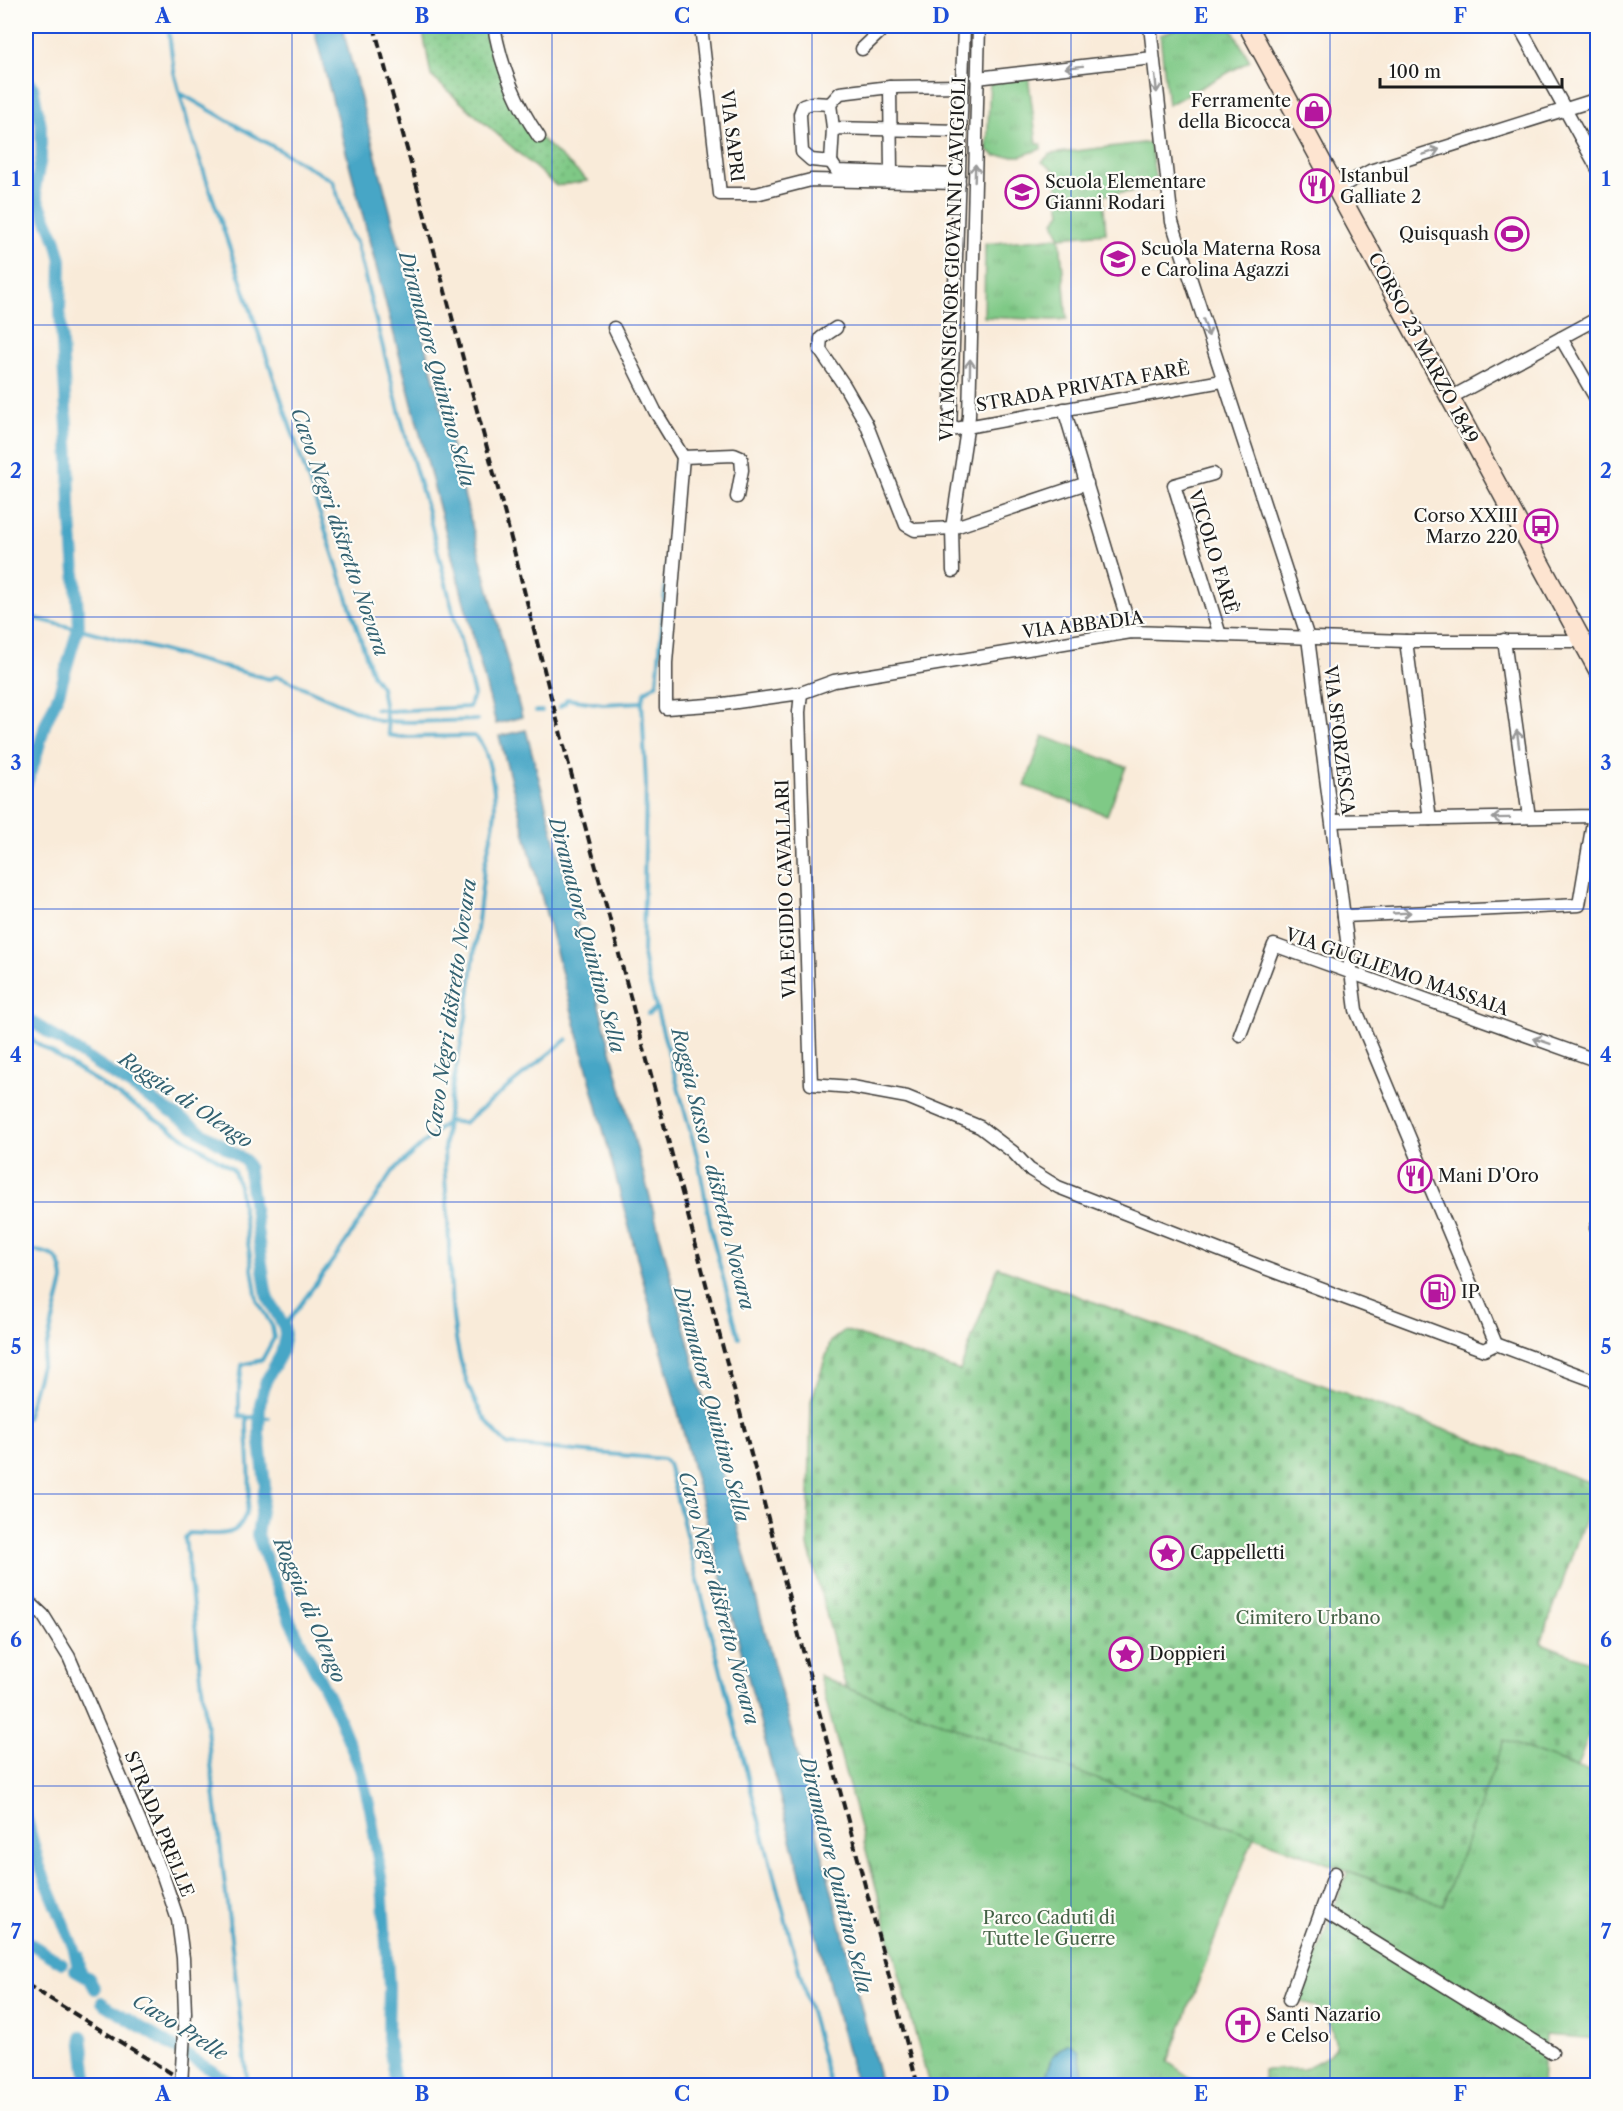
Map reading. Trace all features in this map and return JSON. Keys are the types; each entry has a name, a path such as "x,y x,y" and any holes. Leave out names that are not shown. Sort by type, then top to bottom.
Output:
{"main road":[{"name":"CORSO 23 MARZO 1849","path":"1248,26 1598,670"}],"street":[{"path":"494,26 509,86 522,113 539,137"},
{"name":"VIA SAPRI","path":"701,26 720,194 756,194 811,180 959,179"},
{"path":"862,49 885,27 891,26"},
{"name":"VIA MONSIGNOR GIOVANNI CAVIGIOLI","path":"950,430 964,26"},
{"name":"VIA MONSIGNOR GIOVANNI CAVIGIOLI","path":"953,571 952,528 969,426 979,26"},
{"name":"VIA SFORZESCA","path":"1150,26 1172,222 1222,381 1308,638 1356,1010 1496,1344"},
{"path":"1519,26 1598,169"},
{"path":"977,78 1153,58"},
{"path":"831,162 811,160 802,152 800,114 802,106 830,104 840,93 890,87 962,86"},
{"path":"890,87 891,172"},
{"path":"1338,188 1370,171 1598,99"},
{"path":"830,104 833,128 831,162 837,171 891,172 959,179"},
{"path":"833,128 960,131"},
{"path":"1450,398 1598,318"},
{"path":"614,328 655,411 683,457 734,455 741,458 742,470 737,497"},
{"path":"836,328 821,338 820,350 866,423 906,525 915,530 952,528 1087,483"},
{"path":"1561,338 1598,402"},
{"name":"STRADA PRIVATA FARÈ","path":"950,430 1222,381"},
{"path":"1064,409 1131,633"},
{"name":"VIA ABBADIA","path":"683,457 666,663 666,708 723,704 801,693 834,681 1131,633 1406,641 1582,641"},
{"name":"VICOLO FARÈ","path":"1214,474 1174,485 1220,636"},
{"path":"1504,640 1529,817"},
{"path":"1406,641 1430,819"},
{"name":"VIA EGIDIO CAVALLARI","path":"801,693 799,712 811,1083 852,1087 907,1097 980,1127 1013,1152 1029,1169 1058,1187 1262,1267 1484,1350 1496,1344"},
{"path":"1332,821 1529,817 1596,813 1579,905 1344,916"},
{"name":"VIA GUGLIEMO MASSAIA","path":"1240,1035 1274,945 1598,1061"},
{"path":"1496,1344 1598,1382"},
{"name":"STRADA PRELLE","path":"26,1599 43,1614 69,1657 164,1876 178,1920 183,1958 185,2013 181,2085"},
{"path":"1290,2000 1335,1873"},
{"path":"1322,1910 1552,2052"}],"green space":[{"path":"422,26 495,26 509,86 539,137 588,181 556,186 431,76"},
{"path":"1183,26 1230,26 1250,61 1168,105 1160,35"},
{"path":"1028,75 1037,144 1041,144 1041,149 1021,156 994,156 987,150 990,79"},
{"path":"1150,142 1157,189 1103,195 1106,233 1060,237 1054,221 1061,213 1055,171 1042,162 1050,154"},
{"path":"1060,237 1067,319 984,317 985,244"},
{"path":"1043,736 1126,767 1107,815 1025,786"},
{"name":"Cimitero Urbano","path":"998,1267 1597,1485 1541,1643 1597,1664 1597,1713 1577,1767 1504,1741 1444,1906 846,1688 808,1546 811,1401 831,1341 845,1330 960,1371"},
{"name":"Parco Caduti di Tutte le Guerre","path":"819,1675 846,1688 1254,1836 1168,2062 1201,2085 929,2085"},
{"path":"1504,1740 1597,1775 1597,2039 1545,2035 1542,2085 1263,2085 1263,2070 1304,2069 1328,2056 1335,2047 1330,2024 1315,2007 1299,2001 1348,1871 1443,1905"}],"water":[{"path":"313,26 342,26 522,717 496,724"},
{"path":"526,730 790,1726 881,2085 856,2085 499,736"},
{"path":"1069,2043 1079,2051 1085,2085 1043,2085 1053,2056"}],"waterway":[{"name":"Cavo Negri distretto Novara","path":"168,26 174,72 190,131 372,674 381,687 389,735 399,737 474,736 484,748 490,769 495,816 484,870 466,1018 444,1149 452,1310 463,1370 473,1397 488,1423 508,1445 664,1459 668,1463 756,1809 830,2086"},
{"name":"Roggia di Olengo","path":"26,78 33,87 41,126 41,158 35,189 56,241 61,260 60,311 70,507 79,625 59,693 45,725 26,785"},
{"path":"180,93 333,181 350,234 356,242 474,695 469,707 390,711 375,709"},
{"name":"Roggia Sasso - distretto Novara","path":"642,702 645,692 657,683 676,462"},
{"name":"Roggia Sasso - distretto Novara","path":"26,616 73,628"},
{"name":"Roggia Sasso - distretto Novara","path":"84,630 269,679 278,676 379,721 477,720"},
{"name":"Roggia Sasso - distretto Novara","path":"559,707 567,699 603,704 642,702 646,785 643,954 698,1159 713,1239 739,1338"},
{"name":"Roggia Sasso - distretto Novara","path":"536,711 542,711"},
{"name":"Roggia Sasso - distretto Novara","path":"648,1014 657,1008"},
{"name":"Roggia di Olengo","path":"26,1018 245,1160 248,1166 267,1296 284,1327 285,1335 281,1354 266,1381 260,1404 259,1434 265,1485 257,1535 290,1621 337,1713 360,1769 370,1808 382,1884 389,1987 388,2037 395,2086"},
{"path":"26,1036 233,1169 239,1186 257,1300 272,1326 274,1338 262,1360 242,1365 239,1416 248,1417"},
{"path":"284,1327 339,1252 393,1171 448,1121 464,1123 567,1039"},
{"path":"26,1250 53,1256 60,1265 63,1281 26,1418"},
{"path":"248,2086 185,1538 189,1533 230,1532 242,1522 247,1510 250,1479 248,1417 269,1418"},
{"path":"26,1816 40,1867 74,1949 77,1964"},
{"name":"Cavo Prelle","path":"26,1941 62,1963"},
{"path":"74,1949 82,1953 85,1975"},
{"name":"Cavo Prelle","path":"75,1970 89,1978 95,1989"},
{"name":"Cavo Prelle","path":"102,2002 237,2086"},
{"path":"82,2036 88,2086"}],"railway":[{"path":"374,26 505,515 918,2086"},
{"path":"26,1984 192,2086"}],"place":[{"name":"Ferramente della Bicocca","path":"1314,111"},
{"name":"Istanbul Galliate 2","path":"1317,186"},
{"name":"Scuola Elementare Gianni Rodari","path":"1022,192"},
{"name":"Quisquash","path":"1512,234"},
{"name":"Scuola Materna Rosa e Carolina Agazzi","path":"1118,259"},
{"name":"Corso XXIII Marzo 220","path":"1541,526"},
{"name":"Mani D'Oro","path":"1415,1176"},
{"name":"IP","path":"1438,1292"},
{"name":"Cappelletti","path":"1167,1553"},
{"name":"Doppieri","path":"1126,1654"},
{"name":"Santi Nazario e Celso","path":"1243,2025"}],"water label":[{"name":"Diramatore Quintino Sella","path":"437,369"},
{"name":"Diramatore Quintino Sella","path":"587,935"},
{"name":"Diramatore Quintino Sella","path":"712,1404"},
{"name":"Diramatore Quintino Sella","path":"836,1875"}]}
